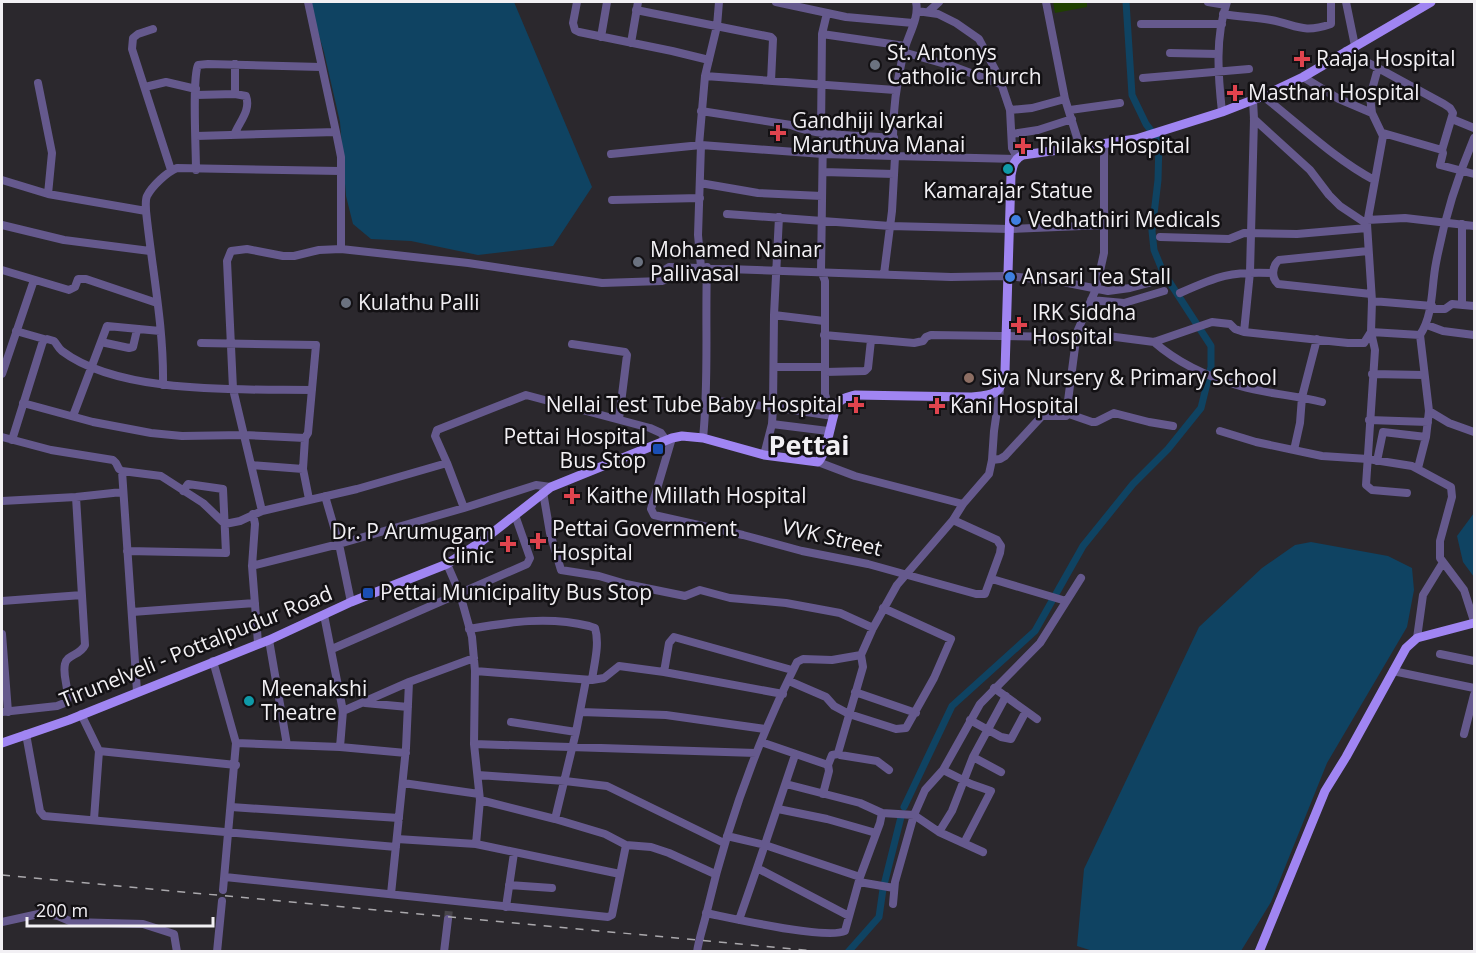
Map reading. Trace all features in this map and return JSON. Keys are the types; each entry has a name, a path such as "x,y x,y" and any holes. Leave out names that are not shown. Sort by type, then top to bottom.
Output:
{"main road":[{"path":"818,462 822,459 825,450 828,431 838,401 855,395 970,397 989,395 1000,390 1005,372 1011,175 1017,158 1149,137 1221,112 1263,96 1303,76 1431,2"},
{"name":"Tirunelveli - Pottalpudur Road","path":"2,743 269,640 351,602 447,564 482,541 547,489 669,439 682,436 703,438 765,455 818,462"},
{"path":"1259,951 1325,791 1406,648 1417,638 1474,622"}],"street":[{"path":"308,2 341,157 341,249"},
{"path":"577,2 573,23 575,30 709,60"},
{"path":"601,37 607,2"},
{"path":"703,438 707,400 706,303 704,267 698,235 701,111 705,76 717,26 719,2"},
{"path":"776,2 794,4 846,17 913,24"},
{"path":"884,274 894,174 896,90 904,49 917,11 916,2"},
{"path":"928,12 939,2"},
{"path":"1046,2 1065,99 1080,147"},
{"path":"1208,2 1226,3 1218,54 1221,112"},
{"path":"1223,14 1270,20 1298,29 1312,29 1330,24 1331,2"},
{"path":"1346,2 1350,49 1378,68 1450,108 1452,119 1442,150 1440,165 1474,174"},
{"path":"631,43 637,6 717,26 761,34 773,39 771,81"},
{"path":"917,11 938,14 979,39 990,57 1010,110 1013,151 1017,158"},
{"path":"707,400 833,414 826,397 825,280 821,271 822,34 827,13"},
{"path":"1141,24 1222,24"},
{"path":"153,29 138,34 133,38 132,44 171,170"},
{"path":"822,34 904,49 1000,84"},
{"path":"1170,52 1218,54"},
{"path":"235,64 235,94"},
{"path":"196,170 196,70 198,65 321,67"},
{"path":"1378,68 1371,97 1372,113 1383,133 1367,224 1371,332 1375,350 1366,482 1369,489 1407,493"},
{"path":"1143,78 1249,69"},
{"path":"705,76 896,90"},
{"path":"1303,76 1339,99 1372,113"},
{"path":"145,87 166,82 196,92 246,96 247,111 236,133"},
{"path":"38,83 52,153 48,194"},
{"path":"1263,96 1351,168 1374,180"},
{"path":"1010,110 1032,108 1065,99"},
{"path":"1244,332 1252,233 1254,119 1252,100"},
{"path":"1070,110 1120,102"},
{"path":"701,111 791,125 799,129 894,138"},
{"path":"1012,134 1038,130 1072,119"},
{"path":"1254,119 1310,170 1340,206 1367,224"},
{"path":"1452,119 1474,128"},
{"path":"196,136 236,133 336,132"},
{"path":"1383,133 1442,150"},
{"path":"1418,468 1426,437 1429,411 1420,335 1427,325 1436,261 1460,170 1474,138"},
{"path":"992,460 1005,456 1042,416 1064,417 1066,413 1077,334 1096,289 1102,265 1106,225 1104,144"},
{"path":"611,154 700,145 823,154 1017,158"},
{"path":"163,385 163,348 150,251 146,211 147,196 171,170 177,168 340,171"},
{"path":"823,172 894,174"},
{"path":"2,180 48,194 146,211"},
{"path":"700,183 758,193 822,196"},
{"path":"612,200 700,198"},
{"path":"727,214 890,226 1010,229 1106,225"},
{"path":"765,455 773,407 774,315 779,217"},
{"path":"1160,237 1229,239 1244,233 1297,234 1405,218 1474,226"},
{"path":"1462,224 1462,305"},
{"path":"2,225 64,240 150,251"},
{"path":"262,511 233,389 226,261 231,251 247,249 294,256 319,250 341,249 623,283 662,282 665,280 666,269 669,267 951,277 1007,276 1058,281 1096,289 1123,290 1160,280"},
{"path":"1368,251 1279,260 1275,264 1273,273 1275,281 1278,284 1431,308 1445,309 1452,304 1474,306"},
{"path":"2,270 69,290 75,287 78,279 86,279 157,303"},
{"path":"1180,293 1215,277 1250,272 1273,273"},
{"path":"2,374 34,280"},
{"path":"1091,300 1124,303 1164,291"},
{"path":"774,315 824,321"},
{"path":"824,335 920,342 931,335 1077,334 1154,342 1212,322 1230,324 1235,329 1244,332 1359,344 1367,340 1371,332"},
{"path":"1427,325 1450,332 1474,335"},
{"path":"73,416 107,326 160,331"},
{"path":"101,342 133,347 137,330"},
{"path":"16,331 54,340 60,350 93,367 132,380 163,385 233,389 312,390"},
{"path":"1371,332 1420,335"},
{"path":"12,440 44,339"},
{"path":"1294,450 1300,423 1302,397 1317,339"},
{"path":"774,367 866,371 871,340"},
{"path":"1154,342 1180,362 1240,387 1322,402"},
{"path":"201,343 315,345 303,469 309,499"},
{"path":"572,344 625,352 627,355 619,418"},
{"path":"1372,374 1424,375"},
{"path":"838,754 864,663 861,655 883,608 906,574 986,478 992,460 1000,390"},
{"path":"464,508 435,436 437,430 522,396 532,396 619,418 657,430 669,439"},
{"path":"22,403 151,433 205,437 244,435 305,438"},
{"path":"1429,411 1449,423 1474,432"},
{"path":"1066,413 1092,422 1114,413 1173,426"},
{"path":"1369,420 1428,422"},
{"path":"771,424 828,431"},
{"path":"1220,431 1294,450 1418,468 1448,485 1452,490 1452,497 1439,547 1442,564 1464,590 1474,622"},
{"path":"1377,461 1383,432 1426,437"},
{"path":"2,438 51,450 113,460 122,471 161,476 203,503 225,524"},
{"name":"VVK Street","path":"669,439 652,504 651,512 654,515 906,574"},
{"path":"818,462 855,476 963,504"},
{"path":"225,524 262,511 447,463"},
{"path":"252,465 303,469"},
{"path":"122,471 137,691"},
{"path":"126,551 226,553 223,489 191,484 186,485 183,491"},
{"path":"252,566 339,544 536,485 547,489 550,532 561,570 599,576 678,595 687,596 700,590 730,598 786,603 840,613 873,628"},
{"path":"2,501 122,492"},
{"path":"325,496 339,544 351,602"},
{"path":"2,634 5,712 61,706 67,702 65,664 68,658 81,652 85,645 76,497"},
{"path":"253,514 255,524 252,566 258,643"},
{"path":"332,649 528,564 529,553 515,515"},
{"path":"906,574 981,595 988,591 1000,553 1000,543 953,520"},
{"path":"447,564 460,594 474,658 474,744 479,797 476,844"},
{"path":"1417,638 1423,595 1442,564"},
{"path":"893,904 892,887 914,815 925,790 944,770 980,704 1031,653 1048,631 1081,578"},
{"path":"992,579 1066,601"},
{"path":"2,601 82,595"},
{"path":"132,612 255,603"},
{"path":"789,681 826,697 834,706 849,714 900,730 906,728 934,678 951,639 883,608"},
{"path":"324,615 343,711 340,747"},
{"path":"469,629 523,620 546,619 595,628 589,680 555,819"},
{"path":"664,672 669,643 674,637 792,670"},
{"path":"269,640 287,745"},
{"path":"1440,654 1474,660"},
{"path":"697,951 715,874 739,796 765,729 789,681 792,670 797,662 803,659 832,660 861,655"},
{"path":"343,711 409,682 474,658"},
{"path":"213,661 236,743 236,765 223,890"},
{"path":"475,671 589,680 604,678 619,666 783,694"},
{"path":"1393,671 1474,688"},
{"path":"391,894 406,753 409,682"},
{"path":"994,688 1037,719"},
{"path":"855,692 916,712"},
{"path":"1464,734 1473,711 1474,695"},
{"path":"939,832 952,811 973,757 1006,696"},
{"path":"364,703 408,707"},
{"path":"970,720 1004,738 1011,739 1026,711"},
{"path":"581,712 666,715 765,729"},
{"path":"81,714 99,751 94,819"},
{"path":"511,722 576,732"},
{"path":"26,735 41,814 48,817 94,819 228,834 396,843 476,844 620,874"},
{"path":"761,742 828,765"},
{"path":"236,743 340,747 406,753"},
{"path":"474,744 756,753"},
{"path":"99,751 236,765"},
{"path":"739,920 795,755"},
{"path":"823,794 832,755 877,761 889,770"},
{"path":"973,757 1001,772"},
{"path":"944,770 991,791 964,843"},
{"path":"478,775 606,786 726,840 765,845 877,886 892,887"},
{"path":"403,783 479,797 555,819 605,834 626,845 669,853 715,874"},
{"path":"786,784 860,803 882,813 914,815 939,832 984,852"},
{"path":"231,807 399,818"},
{"path":"778,809 827,819 876,833"},
{"path":"706,913 784,928 839,933 845,931 859,880 882,813"},
{"path":"225,877 391,894 449,904 506,907 608,918 612,915 626,845"},
{"path":"506,907 514,853"},
{"path":"757,868 849,916"},
{"path":"509,885 552,888"},
{"path":"217,951 222,901"},
{"path":"2,922 43,913 72,922 143,924 174,934 177,951"},
{"path":"444,951 448,919"}],"green space":[{"path":"1053,2 1087,2 1087,7 1055,13"}],"water":[{"path":"309,2 514,2 592,187 553,246 478,255 411,241 371,239 353,224 346,196 340,122 324,52"},
{"path":"1474,513 1474,577 1463,562 1457,536"},
{"path":"1311,542 1388,556 1412,568 1414,590 1407,627 1327,763 1271,902 1241,951 1096,952 1077,946 1084,869 1199,627 1262,568 1295,545"}],"waterway":[{"path":"904,807 952,706 1035,631 1083,546 1133,484 1168,449 1201,408 1211,367 1211,346 1163,272 1154,250 1152,231 1158,180 1159,141 1146,124 1132,95 1126,2"},
{"path":"848,952 879,917 883,889 901,817"}],"tunnel":[{"path":"448,919 449,908"}],"railway":[{"path":"2,875 825,952"}],"place":[{"name":"Raaja Hospital","path":"1302,59"},
{"name":"St. Antonys Catholic Church","path":"875,65"},
{"name":"Masthan Hospital","path":"1235,93"},
{"name":"Gandhiji Iyarkai Maruthuva Manai","path":"778,133"},
{"name":"Thilaks Hospital","path":"1023,146"},
{"name":"Kamarajar Statue","path":"1008,169"},
{"name":"Vedhathiri Medicals","path":"1016,220"},
{"name":"Mohamed Nainar Pallivasal","path":"638,262"},
{"name":"Ansari Tea Stall","path":"1010,277"},
{"name":"Kulathu Palli","path":"346,303"},
{"name":"IRK Siddha Hospital","path":"1019,325"},
{"name":"Siva Nursery & Primary School","path":"969,378"},
{"name":"Nellai Test Tube Baby Hospital","path":"856,405"},
{"name":"Kani Hospital","path":"937,406"},
{"name":"Pettai Hospital Bus Stop","path":"658,449"},
{"name":"Kaithe Millath Hospital","path":"572,496"},
{"name":"Pettai Government Hospital","path":"538,541"},
{"name":"Dr. P Arumugam Clinic","path":"508,544"},
{"name":"Pettai Municipality Bus Stop","path":"368,593"},
{"name":"Meenakshi Theatre","path":"249,701"}],"district":[{"name":"Pettai","path":"809,446"}]}
